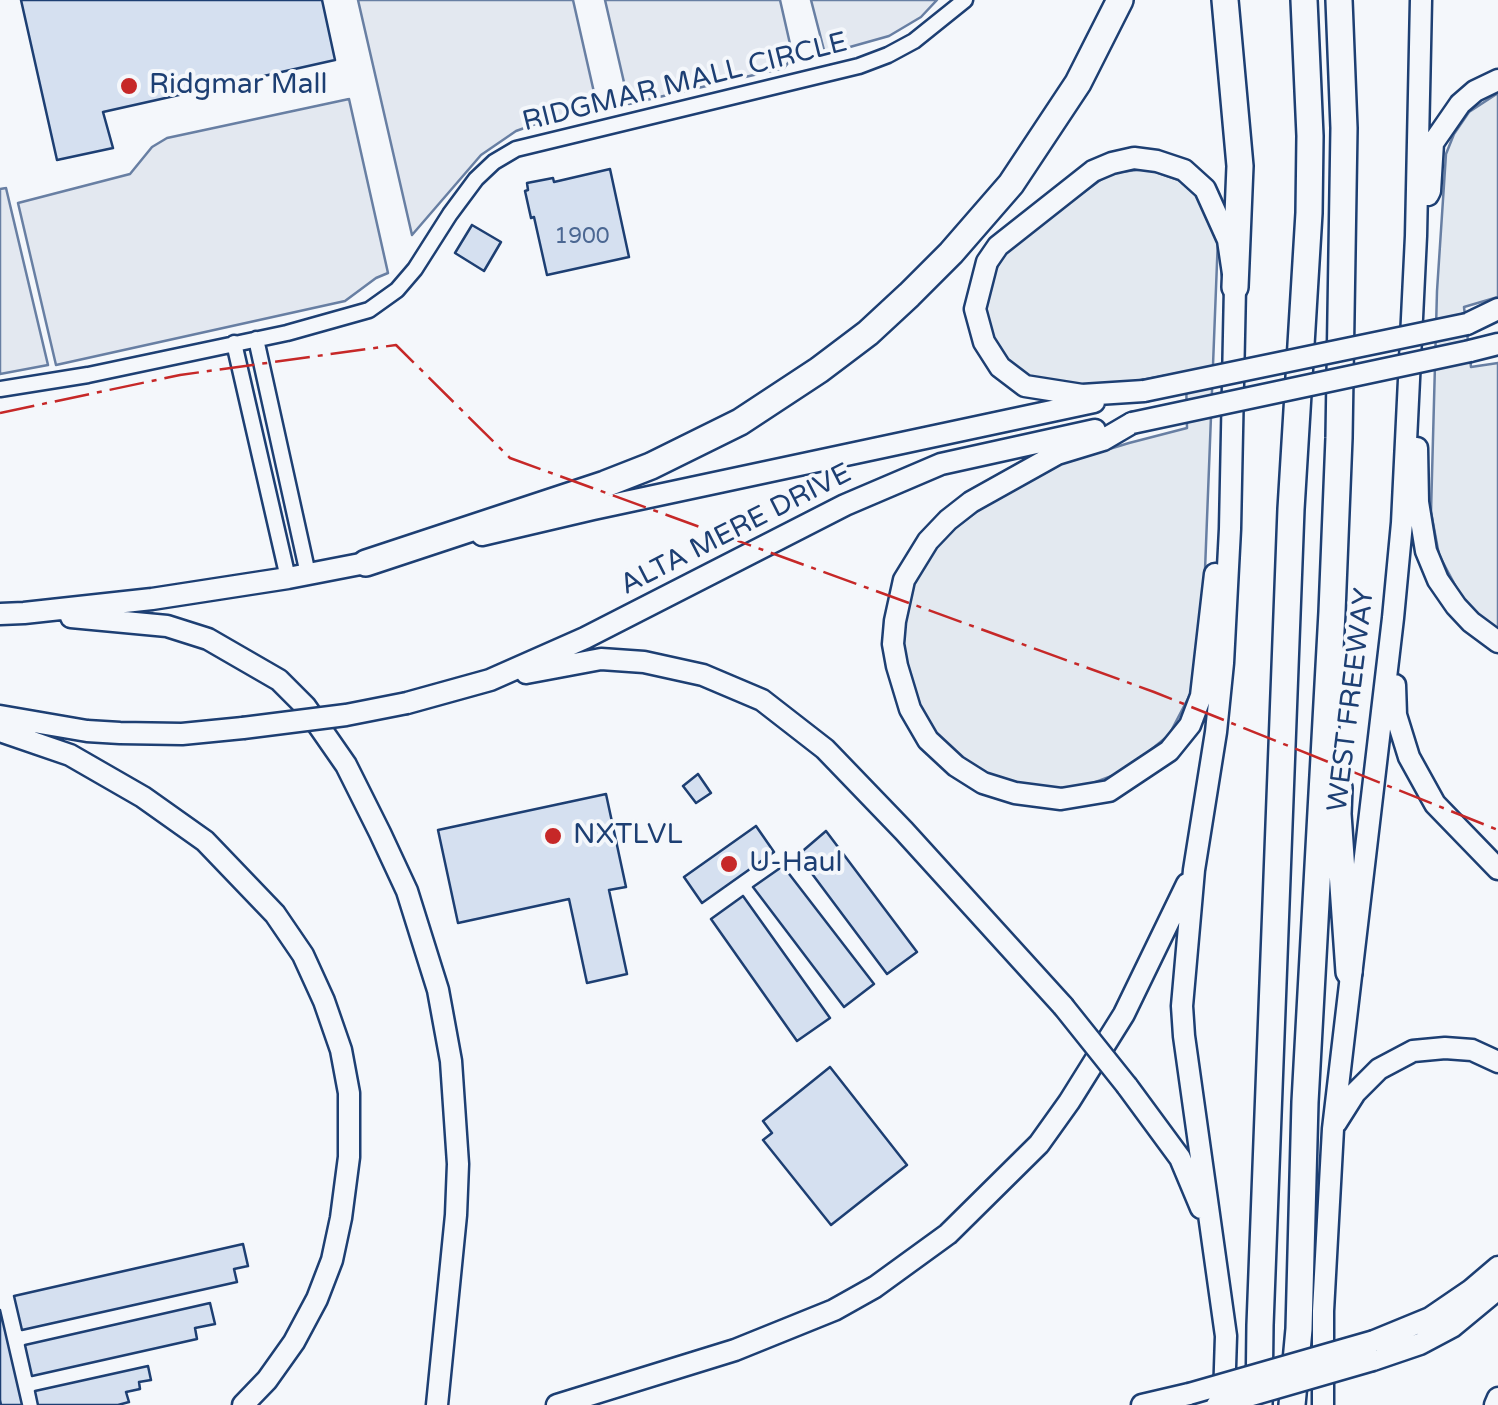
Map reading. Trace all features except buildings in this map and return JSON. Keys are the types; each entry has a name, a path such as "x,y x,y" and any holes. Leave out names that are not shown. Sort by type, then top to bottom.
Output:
{"highway":[{"path":"366,564 651,466 740,422 819,370 909,296 1011,184 1078,84 1120,0"},
{"path":"1226,0 1240,166 1235,287"},
{"name":"WEST FREEWAY","path":"1259,1405 1291,510 1309,213 1304,0"},
{"name":"WEST FREEWAY","path":"1292,1405 1299,1329 1305,1102 1339,438 1344,186 1339,0"},
{"path":"1332,612 1343,670 1338,814 1350,972"}],"main road":[{"name":"WEST FREEWAY","path":"1323,1405 1323,1312 1333,1128 1402,524 1421,0"},
{"path":"1416,214 1430,191 1433,142 1460,104 1498,80"},
{"path":"1144,392 1082,395 1025,386 1000,367 984,342 975,308 987,262 998,246 1093,171 1134,158 1184,170 1206,189 1228,240 1235,287 1230,529 1220,698 1194,870 1182,1006 1226,1336 1220,1405 1373,1350 1430,1318 1498,1268"},
{"path":"1468,324 1498,309"},
{"name":"ALTA MERE DRIVE","path":"0,614 152,599 366,564 593,508 1498,318"},
{"name":"ALTA MERE DRIVE","path":"0,716 87,731 182,734 346,715 407,702 490,680 585,638 846,505 941,464 1498,346"},
{"path":"1406,412 1417,443 1418,502 1426,552 1438,580 1456,606 1498,642"},
{"path":"1132,423 1103,440 1057,454 971,502 928,541 904,580 893,644 906,698 928,740 956,766 983,783 1015,793 1061,798 1109,790 1142,771 1169,751 1190,725 1201,696 1217,560 1230,529"},
{"path":"24,613 166,626 208,638 279,680 305,706 346,765 407,891 438,990 451,1061 458,1164 456,1215 437,1405"},
{"path":"1393,618 1396,715 1409,756 1435,804 1498,869"},
{"path":"490,680 601,659 644,662 702,674 762,700 825,748 1062,1006 1127,1086 1180,1158 1212,1232"},
{"path":"0,731 70,754 144,798 205,841 276,914 303,956 324,1001 341,1050 349,1092 349,1157 341,1218 332,1260 317,1299 294,1342 243,1405"},
{"path":"557,1405 735,1350 834,1310 886,1279 948,1234 1039,1144 1070,1102 1124,1014 1194,870"},
{"path":"1333,1128 1355,1093 1379,1070 1413,1051 1472,1050 1498,1062"},
{"path":"1142,1405 1373,1350 1420,1344 1452,1327 1498,1289"},
{"path":"1495,1405 1498,1398"}],"street":[{"name":"RIDGMAR MALL CIRCLE","path":"0,389 234,344 369,310 397,290 415,269 476,179 494,162 516,150 870,63 914,40 965,0"},
{"path":"256,339 298,576"},
{"path":"234,344 298,576"}],"shaded area":[{"path":"358,0 573,0 598,110 516,131 481,155 412,235"},
{"path":"605,0 780,0 793,57 784,68 629,104"},
{"path":"811,0 937,0 921,17 889,36 825,54"},
{"path":"1498,93 1498,297 1464,307 1471,367 1498,363 1498,631 1484,623 1463,600 1439,555 1431,512 1437,291 1446,154 1469,112"},
{"path":"349,99 388,273 345,301 56,365 18,203 130,174 152,147 167,138"},
{"path":"1147,169 1184,182 1207,207 1218,237 1202,647 1194,687 1169,735 1125,771 1093,783 1049,791 984,776 934,736 906,677 901,638 910,587 938,541 987,504 1034,472 1187,428 1186,372 1090,389 1055,384 1021,373 1000,357 991,341 983,310 988,285 1007,248 1110,173"},
{"path":"6,188 48,365 0,374 0,189"}],"power":[{"path":"0,413 180,375 396,345 510,458 1154,692 1498,830"}],"place":[{"name":"Ridgmar Mall","path":"129,86"},
{"name":"NXTLVL","path":"553,836"},
{"name":"U-Haul","path":"729,864"}]}
